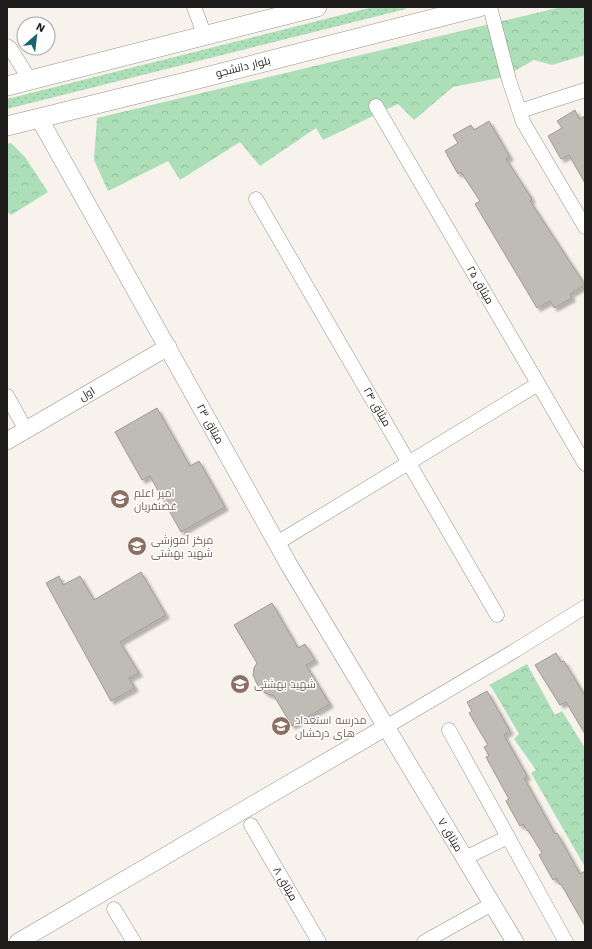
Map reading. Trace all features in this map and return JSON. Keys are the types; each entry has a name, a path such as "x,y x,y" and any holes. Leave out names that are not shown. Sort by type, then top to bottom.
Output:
{"main road":[{"path":"7,86 318,7"},
{"name":"بلوار دانشجو","path":"7,126 190,81 431,13 479,7"}],"street":[{"path":"194,7 205,36"},
{"path":"490,7 509,80 523,122 585,227"},
{"path":"7,46 10,48 30,80"},
{"path":"520,111 585,90"},
{"name":"میثاق ۲۵","path":"376,106 585,464"},
{"name":"میثاق ۲۳","path":"39,118 277,543 386,727"},
{"name":"میثاق ۲۴","path":"256,199 498,615"},
{"name":"اول","path":"7,441 168,347"},
{"path":"277,543 538,384"},
{"path":"7,396 26,430"},
{"path":"18,942 386,727 585,607"},
{"name":"میثاق ۷","path":"386,727 515,942"},
{"path":"449,730 566,942"},
{"name":"میثاق ۸","path":"251,825 319,942"},
{"path":"465,858 508,837"},
{"path":"424,942 492,904"},
{"path":"114,909 134,942"}],"green space":[{"path":"373,7 406,7 406,9 7,109 7,99"},
{"path":"561,7 585,7 585,55 552,65 534,60 504,77 453,87 414,120 398,104 323,140 316,128 260,166 240,142 180,180 168,161 108,191 94,160 97,118"},
{"path":"11,143 25,157 48,192 11,215 7,212 7,144"},
{"path":"527,664 555,715 562,711 585,748 585,867 531,773 536,770 514,739 519,734 489,685"}],"building":[{"path":"575,110 579,119 585,116 585,183 569,155 561,159 548,136 562,128 557,121"},
{"path":"489,121 510,157 506,159 532,199 530,201 585,285 570,294 572,298 554,308 550,301 537,308 475,204 480,201 461,172 458,174 445,151 458,143 453,135 471,125 474,130"},
{"path":"157,408 190,466 199,461 225,507 181,532 150,476 142,480 115,432"},
{"path":"141,572 166,615 120,642 139,673 129,678 135,688 111,701 46,583 59,576 63,585 80,576 94,600"},
{"path":"272,603 298,648 305,644 315,660 306,665 330,704 292,726 274,696 265,693 257,684 253,675 254,668 257,663 234,625"},
{"path":"556,653 561,662 564,661 585,696 585,734 566,702 560,705 535,665"},
{"path":"487,691 510,731 504,735 527,776 524,778 555,834 557,833 580,874 585,871 585,926 561,884 560,885 556,878 553,880 539,855 542,853 528,830 527,831 523,824 520,826 506,801 509,799 486,757 489,756 484,747 488,745 469,713 472,711 467,702"}],"place":[{"name":"امیر اعلم غضنفریان","path":"120,499"},
{"name":"مرکز آموزشی شهید بهشتی","path":"137,546"},
{"name":"شهید بهشتی","path":"240,684"},
{"name":"مدرسه استعداد های درخشان","path":"281,726"}]}
